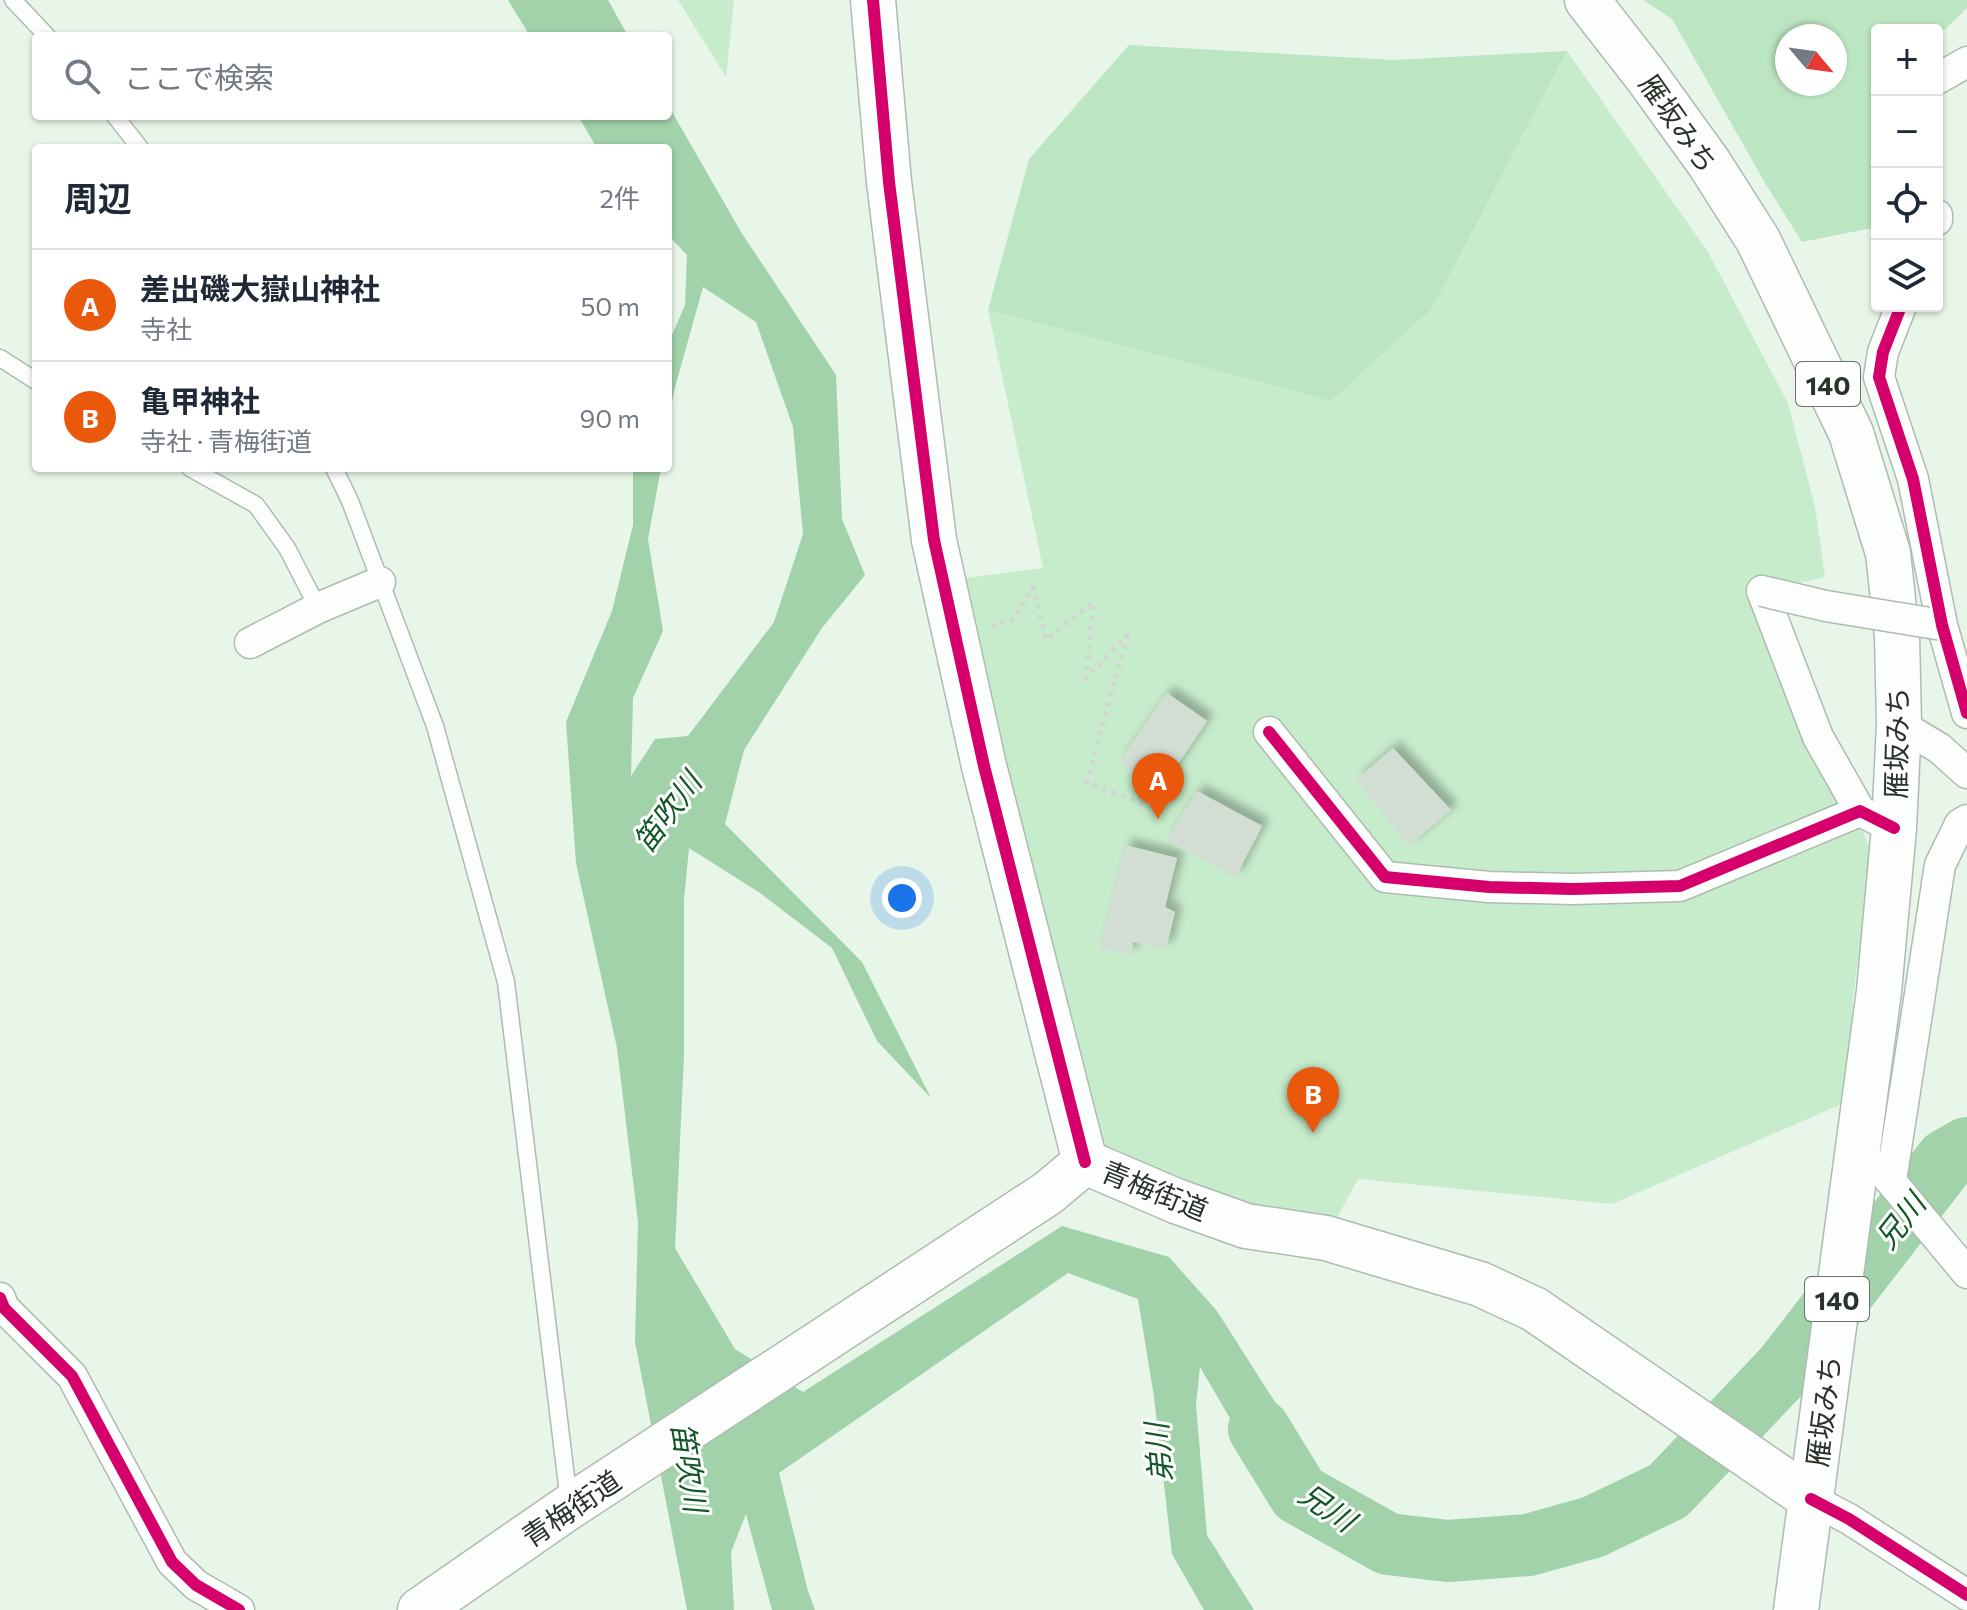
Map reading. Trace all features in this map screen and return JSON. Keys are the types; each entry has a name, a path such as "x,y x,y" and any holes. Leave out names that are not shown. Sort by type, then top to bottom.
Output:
{"main road":[{"path":"873,0 889,182 934,540 988,781 1085,1162"},
{"name":"雁坂みち","path":"1587,0 1682,126 1758,240 1851,433 1888,553 1897,636 1899,724 1877,819 1879,991 1796,1610"},
{"name":"青梅街道","path":"420,1610 581,1500 1048,1193 1085,1162 1176,1201 1246,1226 1326,1238 1480,1284 1534,1309 1811,1499"}],"street":[{"path":"1943,76 1967,62"},
{"path":"1899,312 1883,352 1879,377 1913,479 1955,625 1967,713"},
{"path":"250,643 318,608 380,582"},
{"path":"1269,732 1385,877 1517,888 1680,886 1877,819 1818,737 1762,591 1826,606 1955,625"},
{"path":"1899,724 1939,748 1967,773"},
{"path":"1891,1181 1940,865 1960,824 1967,820"},
{"path":"1858,1141 1962,1267"},
{"path":"0,1298 4,1308 72,1376 172,1562 196,1585 239,1610"},
{"path":"1811,1499 1849,1519 1967,1595"}],"lane":[{"path":"13,0 43,32"},
{"path":"118,120 137,144"},
{"path":"0,358 32,378"},
{"path":"197,472 256,505 287,548 318,608"},
{"path":"336,472 350,501 435,726 506,982 581,1500"}],"path":[{"path":"955,636 1014,619 1033,587 1046,640 1093,602 1086,678 1127,636 1087,783 1147,805"}],"shaded area":[{"path":"678,0 734,0 726,77"},
{"path":"1643,0 1967,0 1967,8 1943,31 1943,24 1871,24 1871,228 1802,242 1672,19"},
{"path":"1129,45 1393,60 1567,51 1432,309 1331,401 988,310 1029,159"},
{"path":"1567,51 1708,252 1788,403 1815,507 1825,577 1762,592 1872,853 1854,989 1844,1103 1612,1204 1358,1179 1326,1238 1085,1162 943,581 1043,568 988,310 1331,401 1432,309"}],"water":[{"path":"508,0 608,0 626,32 528,32"},
{"name":"笛吹川","path":"672,112 741,232 836,375 842,519 865,575 822,628 744,750 725,824 862,962 931,1098 877,1041 832,948 760,893 689,848 684,900 684,1055 675,1248 735,1349 803,1392 1062,1226 1169,1257 1217,1311 1322,1476 1298,1511 1275,1495 1200,1367 1196,1405 1207,1535 1254,1610 1204,1610 1172,1554 1154,1397 1138,1299 1068,1273 779,1473 815,1610 772,1610 746,1514 731,1552 734,1610 687,1610 635,1342 638,1222 617,1048 576,863 566,722 612,611 633,525 633,472 660,472 648,539 663,631 633,698 631,776 655,739 688,736 774,622 803,534 793,427 756,322 703,287 672,403 672,335 685,305 687,255 672,239 672,144 595,144 580,120 672,120"}],"building":[{"path":"1167,693 1207,721 1160,790 1119,762"},
{"path":"1393,748 1451,810 1408,846 1356,780"},
{"path":"1197,791 1262,826 1235,878 1166,840"},
{"path":"1125,845 1177,858 1165,907 1175,912 1166,949 1133,942 1131,955 1100,948"}],"waterway":[{"name":"兄川","path":"1259,1429 1299,1494 1388,1544 1448,1551 1528,1545 1593,1527 1668,1491 1785,1368 1946,1160 1967,1148"}],"cycle path":[{"path":"873,0 889,182 934,540 984,766 1085,1162"},
{"path":"1899,312 1883,352 1879,377 1913,479 1942,625 1967,713"},
{"path":"1269,732 1385,877 1489,887 1573,889 1680,886 1860,811 1894,828"},
{"path":"0,1298 4,1308 72,1376 172,1562 196,1585 239,1610"},
{"path":"1811,1499 1849,1519 1967,1595"}],"place":[{"name":"差出磯大嶽山神社","path":"1158,819"},
{"name":"亀甲神社","path":"1313,1133"}],"water label":[{"name":"弟川","path":"1157,1453"}]}
